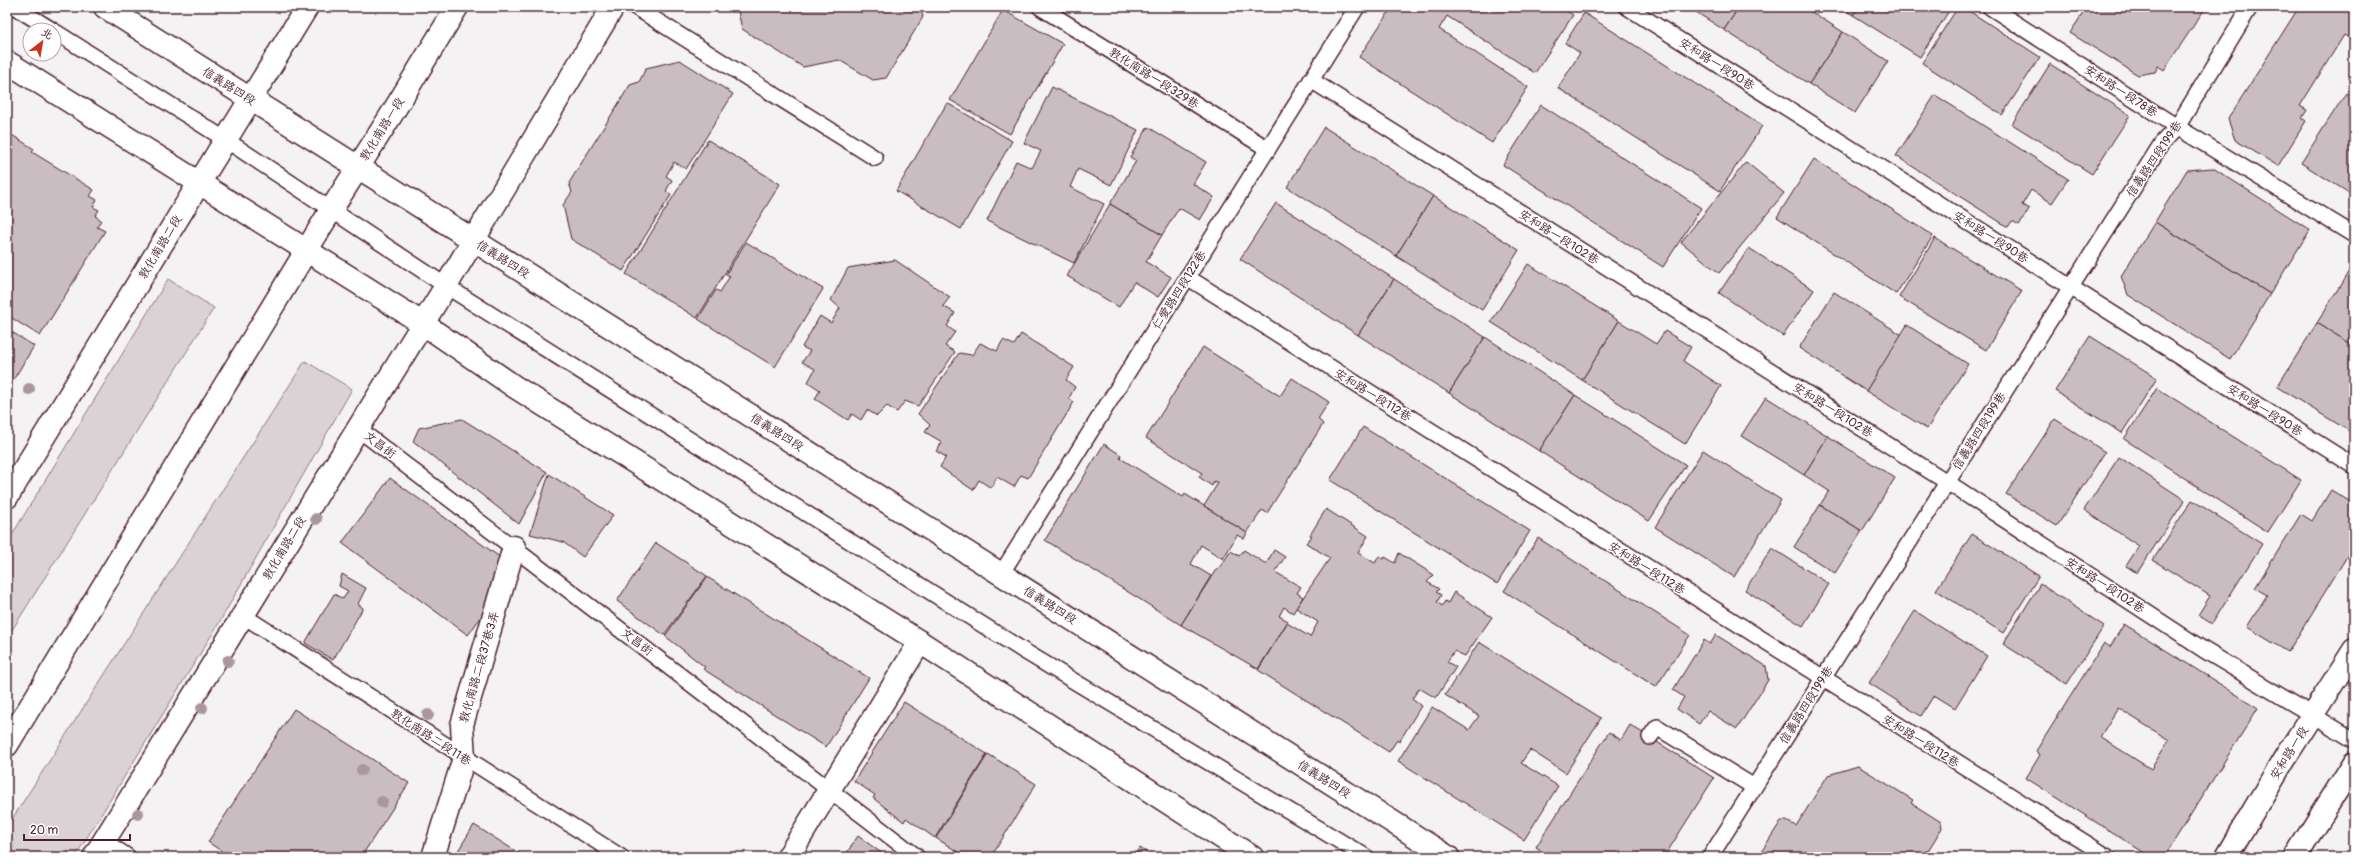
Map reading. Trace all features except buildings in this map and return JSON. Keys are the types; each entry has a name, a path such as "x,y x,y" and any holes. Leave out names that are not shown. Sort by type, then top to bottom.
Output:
{"main road":[{"name":"信義路四段","path":"105,7 357,168 473,239 1448,857"},
{"path":"251,99 307,7"},
{"name":"敦化南路一段","path":"306,250 458,7"},
{"path":"473,239 613,7"},
{"path":"7,62 422,323 515,387 920,642 1252,857"},
{"name":"敦化南路二段","path":"7,497 251,99"},
{"name":"敦化南路二段","path":"99,849 357,428 446,286 473,239"},
{"path":"7,745 306,250"},
{"name":"敦化南路二段37巷3弄","path":"433,857 464,758 462,725 514,547"},
{"path":"788,857 920,642"},
{"name":"安和路一段","path":"2226,857 2354,650"},
{"path":"2295,857 2354,763"}],"lane":[{"path":"15,7 40,22"},
{"path":"635,7 875,158"},
{"name":"敦化南路一段329巷","path":"1040,7 1268,149"},
{"name":"仁愛路四段122巷","path":"1001,574 1357,7"},
{"name":"安和路一段90巷","path":"1627,7 2354,466"},
{"name":"安和路一段78巷","path":"1990,7 2177,127 2354,235"},
{"name":"信義路四段199巷","path":"1710,857 2162,143 2177,127 2250,7"},
{"path":"62,36 226,140 446,286 1024,651 1366,857"},
{"name":"安和路一段102巷","path":"1311,80 1947,482 2204,650 2354,740"},
{"name":"安和路一段112巷","path":"1187,277 2108,857"},
{"name":"文昌街","path":"357,428 917,857"},
{"name":"敦化南路二段11巷","path":"242,616 621,857"},
{"path":"1650,738 1657,727 1754,787"},
{"path":"99,849 128,857"}],"shaded area":[{"path":"168,279 214,308 7,638 7,543"},
{"path":"305,361 352,389 219,623 75,857 7,857 7,827"}]}
